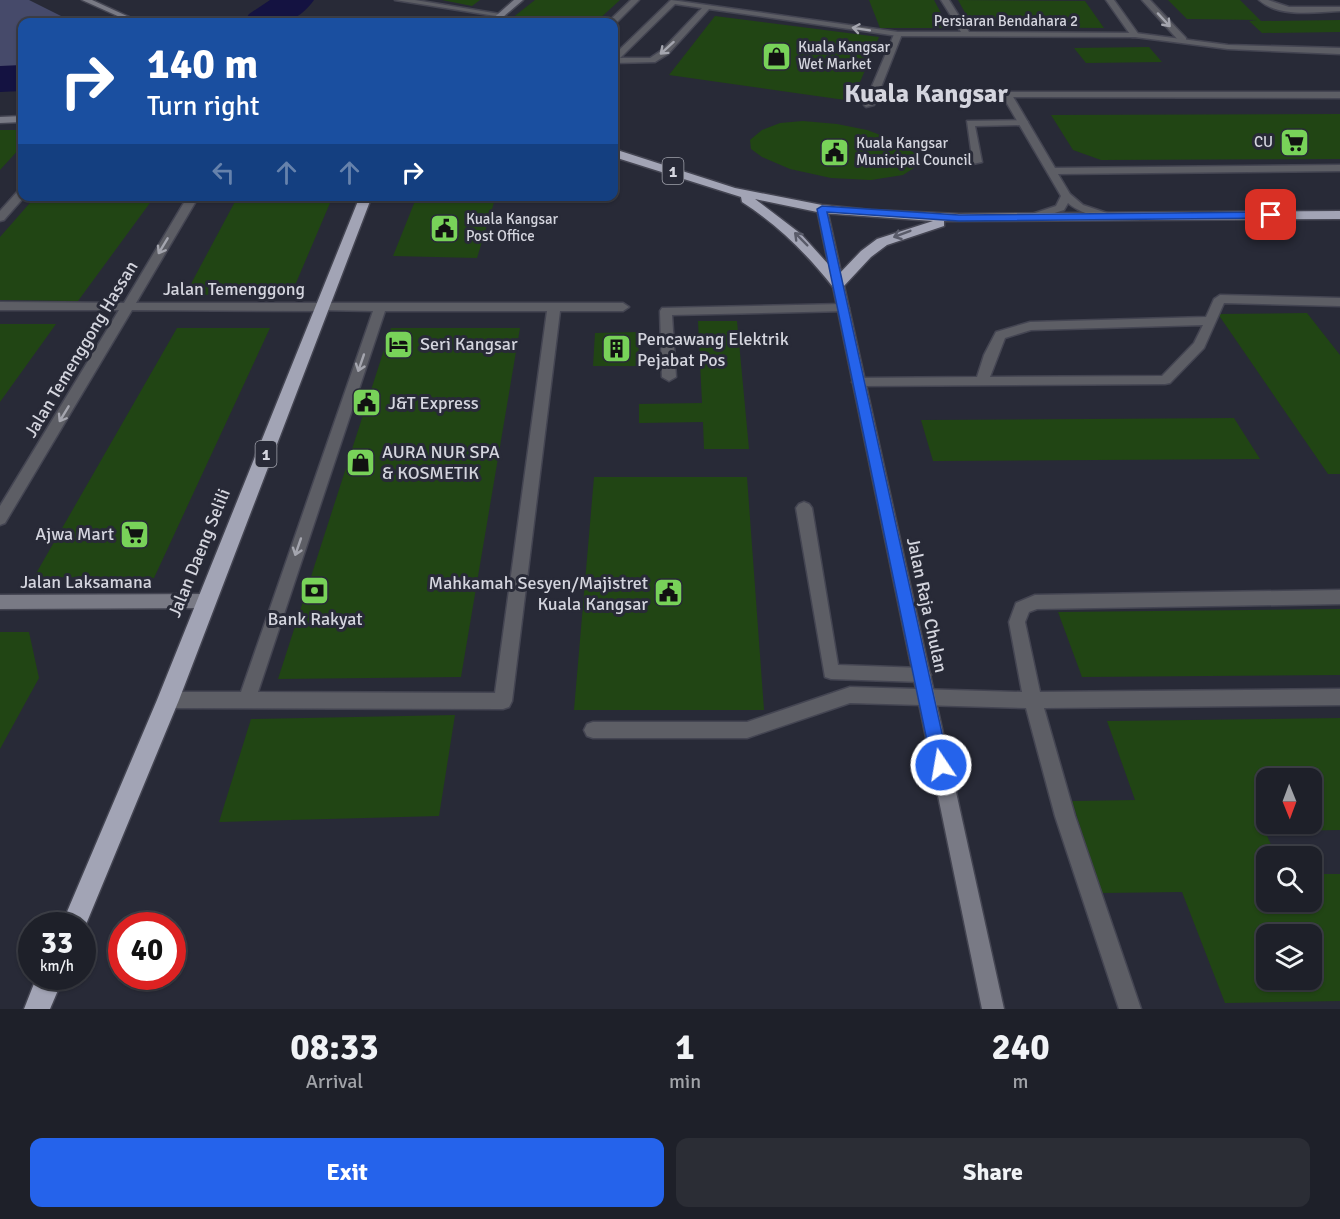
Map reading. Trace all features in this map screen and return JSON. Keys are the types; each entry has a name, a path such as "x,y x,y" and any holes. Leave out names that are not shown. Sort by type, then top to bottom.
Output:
{"highway":[{"name":"1","path":"618,154 732,191 822,209 959,218 1340,215"},
{"path":"732,191 791,229 838,284 866,254 882,242 912,230 959,218"},
{"name":"Jalan Daeng Selili","path":"79,912 208,601 364,201"},
{"path":"37,1009 45,990"}],"street":[{"path":"86,0 127,18"},
{"path":"399,0 502,15"},
{"path":"498,18 519,0"},
{"path":"616,18 635,0"},
{"path":"945,0 966,34"},
{"path":"1110,0 1135,35"},
{"path":"1146,0 1183,40"},
{"path":"1263,0 1268,5 1283,8 1340,9"},
{"path":"618,56 675,1"},
{"name":"Persiaran Bendahara 2","path":"675,1 898,34 1135,35 1228,47 1340,51"},
{"path":"618,60 652,60 665,51 707,7"},
{"path":"869,105 898,34"},
{"path":"1111,216 1079,207 1066,196 1007,95 1340,95"},
{"path":"0,120 18,119"},
{"path":"977,162 970,123 1023,122"},
{"path":"1052,171 1340,168"},
{"path":"1036,216 1060,208 1066,196"},
{"path":"0,218 18,198"},
{"name":"Jalan Temenggong Hassan","path":"0,519 191,201"},
{"name":"Jalan Raja Chulan","path":"822,209 993,1009"},
{"path":"859,382 1166,380 1200,345 1220,299 1340,302"},
{"name":"Jalan Temenggong","path":"0,306 623,307"},
{"path":"248,700 380,307"},
{"path":"168,700 503,701 554,307"},
{"path":"669,377 666,311 843,308"},
{"path":"982,381 990,355 1000,335 1030,326 1210,321"},
{"path":"804,508 831,672 922,675"},
{"path":"1130,1009 1065,816 1034,700 1017,622 1022,608 1035,602 1340,597"},
{"name":"Jalan Laksamana","path":"0,602 208,601"},
{"path":"593,730 747,730 850,695 926,699 1005,697 1034,700 1340,697"}],"shaded area":[{"path":"0,0 29,0 65,18 18,18 18,68 0,69"}],"building":[{"path":"442,0 480,0 472,6"},
{"path":"535,0 620,0 600,18 512,18"},
{"path":"869,0 934,0 949,28 880,28"},
{"path":"958,0 1085,1 1104,28 973,27"},
{"path":"1168,0 1240,0 1261,21 1340,20 1340,32 1262,33 1249,21 1257,20 1187,19"},
{"name":"Kuala Kangsar Wet Market","path":"715,16 879,37 852,101 669,75"},
{"path":"1149,47 1162,62 1086,63 1074,48"},
{"path":"1340,114 1340,159 1101,160 1073,150 1051,115"},
{"name":"Kuala Kangsar Municipal Council","path":"803,121 867,130 891,139 918,155 920,164 903,175 871,180 831,178 790,169 762,157 751,149 750,140 762,130 780,123"},
{"path":"0,130 18,130 18,150 0,170"},
{"path":"32,201 151,201 78,301 0,300 0,237"},
{"path":"235,201 331,201 296,283 272,294 185,295"},
{"name":"Kuala Kangsar Post Office","path":"415,201 494,201 477,258 393,256"},
{"path":"1307,313 1340,355 1340,474 1328,474 1218,314"},
{"path":"698,321 737,321 749,449 704,449 703,422 639,423 639,404 702,403"},
{"path":"0,324 56,324 0,402"},
{"path":"177,328 270,328 154,578 34,577"},
{"path":"391,328 520,328 461,677 278,679"},
{"name":"Pencawang Elektrik Pejabat Pos","path":"639,332 638,366 593,366 595,333"},
{"path":"1234,418 1260,459 933,461 921,420"},
{"name":"Mahkamah Sesyen/Majistret Kuala Kangsar","path":"594,477 747,477 764,710 574,710"},
{"path":"1340,609 1340,675 1082,677 1058,612"},
{"path":"0,632 29,632 39,678 0,749"},
{"path":"455,715 439,816 219,822 251,719"},
{"path":"1340,718 1340,830 1322,830 1322,768 1256,768 1256,834 1266,834 1272,846 1256,846 1256,912 1322,912 1322,874 1340,874 1340,1001 1225,1003 1182,892 1101,893 1072,801 1135,800 1107,721"}],"waterway":[{"path":"269,18 295,0"},
{"path":"0,79 18,78"}],"place":[{"name":"Kuala Kangsar Wet Market","path":"777,56"},
{"name":"CU","path":"1294,142"},
{"name":"Kuala Kangsar Municipal Council","path":"835,152"},
{"name":"Kuala Kangsar Post Office","path":"445,228"},
{"name":"Seri Kangsar","path":"399,344"},
{"name":"Pencawang Elektrik Pejabat Pos","path":"616,349"},
{"name":"J&T Express","path":"367,403"},
{"name":"AURA NUR SPA & KOSMETIK","path":"361,462"},
{"name":"Ajwa Mart","path":"135,534"},
{"name":"Bank Rakyat","path":"315,590"},
{"name":"Mahkamah Sesyen/Majistret Kuala Kangsar","path":"669,593"}],"district":[{"name":"Kuala Kangsar","path":"926,93"}],"route":[{"path":"941,765 822,209 959,218 1271,215"}]}
